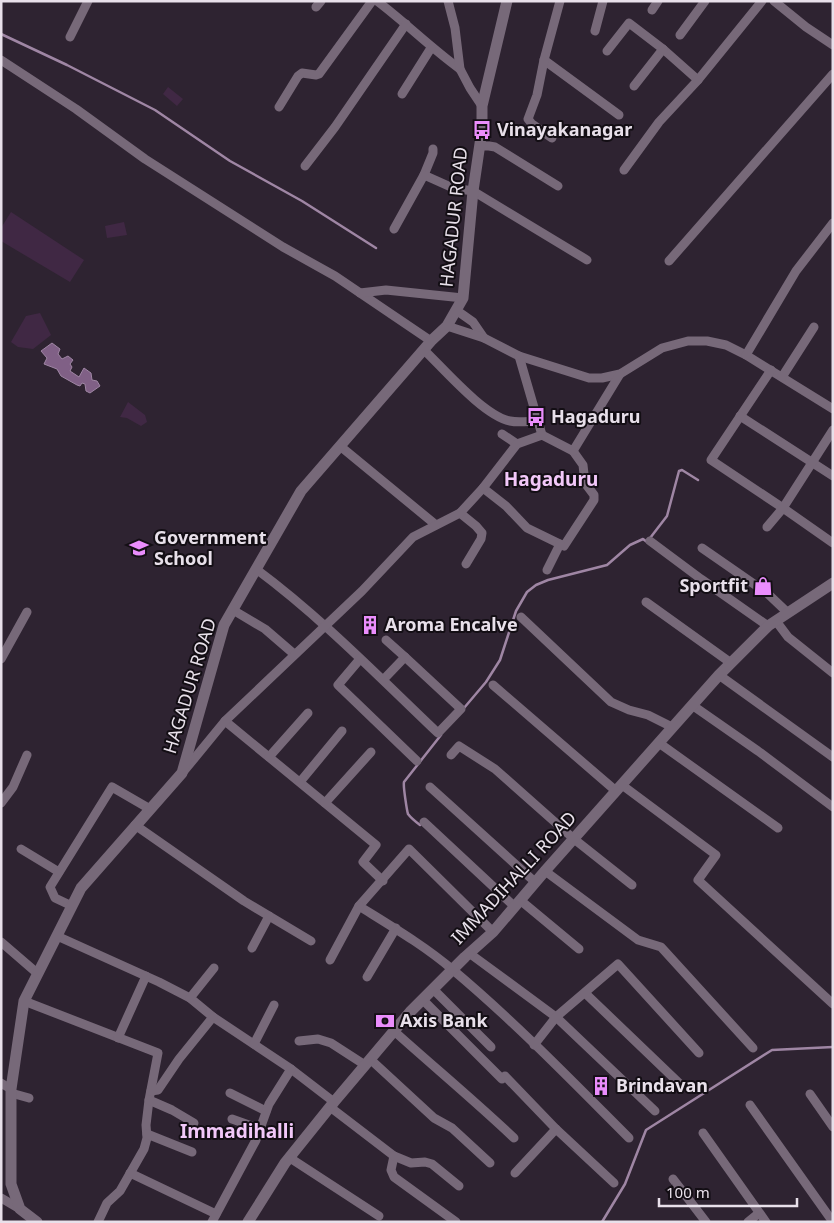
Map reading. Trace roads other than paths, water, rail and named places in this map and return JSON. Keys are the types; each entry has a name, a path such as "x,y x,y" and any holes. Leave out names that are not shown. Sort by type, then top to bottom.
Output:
{"street":[{"path":"70,36 88,1"},
{"path":"279,107 298,76 302,73 319,74 372,1"},
{"path":"377,1 406,24 431,48 460,69"},
{"path":"448,1 460,69 482,106"},
{"path":"452,17 456,1"},
{"name":"HAGADUR ROAD","path":"35,1221 20,1209 10,1184 8,1088 24,1001 81,888 182,773 224,625 301,491 447,326 463,298 473,191 480,146 482,106 507,1"},
{"path":"552,138 528,119 537,95 544,60 560,1"},
{"path":"595,32 602,1"},
{"path":"652,10 658,1"},
{"path":"680,35 705,1"},
{"path":"624,170 658,122 698,80 762,1"},
{"path":"774,1 806,27 833,45"},
{"path":"607,51 629,23 663,48 698,80"},
{"path":"305,166 335,127 406,24"},
{"path":"402,94 431,48"},
{"path":"634,86 663,48"},
{"path":"1,60 76,109 145,159 283,247 335,276 428,346 465,390 488,410 510,421 538,421"},
{"path":"544,60 619,115"},
{"path":"669,261 833,74"},
{"path":"480,146 496,148 558,186"},
{"path":"394,229 424,176 433,149"},
{"path":"424,176 453,188 473,191 587,260"},
{"path":"746,355 796,271 833,223"},
{"path":"360,294 386,290 463,298"},
{"path":"456,310 473,322 484,338"},
{"path":"447,326 484,338 518,356 589,378 602,378 620,374 662,348 688,340 726,345 746,355 833,409"},
{"path":"782,377 814,327"},
{"path":"483,488 506,506 527,528 564,546 594,500 594,495 585,483 583,466 573,452 542,435 518,356"},
{"path":"771,370 711,460 833,543"},
{"path":"573,452 620,374"},
{"path":"740,416 833,476"},
{"path":"767,527 783,508 810,462 833,430"},
{"path":"502,434 516,444"},
{"path":"182,773 225,721 294,654 326,626 413,537 460,513 483,488 516,444 542,435"},
{"path":"340,446 436,525"},
{"path":"460,513 482,533 481,539 466,564"},
{"path":"650,540 701,580 772,623 833,673"},
{"path":"548,570 560,544"},
{"path":"702,548 767,593 788,613"},
{"path":"256,569 291,595 326,626 438,733 461,709 386,640"},
{"name":"IMMADIHALLI ROAD","path":"248,1222 290,1158 332,1104 394,1031 452,969 493,932 544,871 719,674 772,623 833,583"},
{"path":"646,602 731,663"},
{"path":"233,610 265,629 294,654"},
{"path":"1,659 27,612"},
{"path":"521,617 611,702 628,710 648,714 672,728"},
{"path":"383,680 405,657"},
{"path":"360,659 338,685 417,761"},
{"path":"719,674 833,757"},
{"path":"493,685 619,788 716,855 698,880 833,1004"},
{"path":"692,705 833,807"},
{"path":"269,757 308,713"},
{"path":"225,721 376,845 363,862 382,880"},
{"path":"300,782 342,731"},
{"path":"659,743 778,828"},
{"path":"451,755 459,746 495,769 574,839 632,885"},
{"path":"325,803 371,752"},
{"path":"1,803 13,787 27,755"},
{"path":"72,906 55,898 50,887 112,787 150,809"},
{"path":"430,787 536,882"},
{"path":"424,822 517,903 579,949"},
{"path":"135,825 269,916 311,941"},
{"path":"21,849 59,872"},
{"path":"330,960 359,906 409,849 493,932"},
{"path":"544,871 638,940 661,947 754,1048"},
{"path":"359,906 396,928 452,969 534,1044 629,1138"},
{"path":"252,948 269,916"},
{"path":"367,977 396,928"},
{"path":"57,936 190,998 213,1017 291,1069 394,1156 411,1163 426,1162 432,1164 459,1186"},
{"path":"1,942 37,973"},
{"path":"469,953 556,1017 655,1111"},
{"path":"534,1044 556,1017 618,964 699,1053"},
{"path":"190,998 214,968"},
{"path":"118,1038 146,976"},
{"path":"433,990 491,1047"},
{"path":"586,992 680,1084"},
{"path":"423,1000 502,1079 505,1076 556,1129 614,1183"},
{"path":"24,1001 158,1053 150,1096 144,1149 120,1191 107,1203 101,1221"},
{"path":"254,1044 274,1005"},
{"path":"150,1096 158,1090 179,1059 213,1017"},
{"path":"394,1031 453,1085 472,1098 514,1138"},
{"path":"299,1041 318,1039 331,1043 368,1062 434,1118 452,1128 490,1163"},
{"path":"130,1173 214,1218 243,1166 269,1104 291,1069"},
{"path":"8,1088 29,1098"},
{"path":"230,1093 266,1111"},
{"path":"810,1094 833,1127"},
{"path":"150,1096 194,1123"},
{"path":"750,1104 833,1222"},
{"path":"232,1119 260,1128"},
{"path":"515,1173 556,1129"},
{"path":"702,1133 766,1222"},
{"path":"147,1134 192,1152"},
{"path":"394,1156 391,1170 394,1177 456,1222"},
{"path":"290,1158 379,1216"},
{"path":"673,1179 706,1222"},
{"path":"1,1198 20,1209"},
{"path":"748,1222 759,1213"}],"waterway":[{"path":"1,34 155,110 230,161 302,201 376,248"},
{"path":"464,708 486,682 500,660 516,611 527,592 536,585 548,580 607,565 630,545 643,539 647,542 667,516 679,471 682,470 698,480"},
{"path":"420,825 408,814 404,782 441,735"},
{"path":"602,1222 625,1184 646,1130 772,1050 833,1047"}],"place":[{"name":"Vinayakanagar","path":"482,130"},
{"name":"Hagaduru","path":"536,417"},
{"name":"Government School","path":"139,548"},
{"name":"Sportfit","path":"763,586"},
{"name":"Aroma Encalve","path":"370,625"},
{"name":"Axis Bank","path":"385,1021"},
{"name":"Brindavan","path":"601,1086"}],"district":[{"name":"Hagaduru","path":"551,479"},
{"name":"Immadihalli","path":"237,1131"}]}
